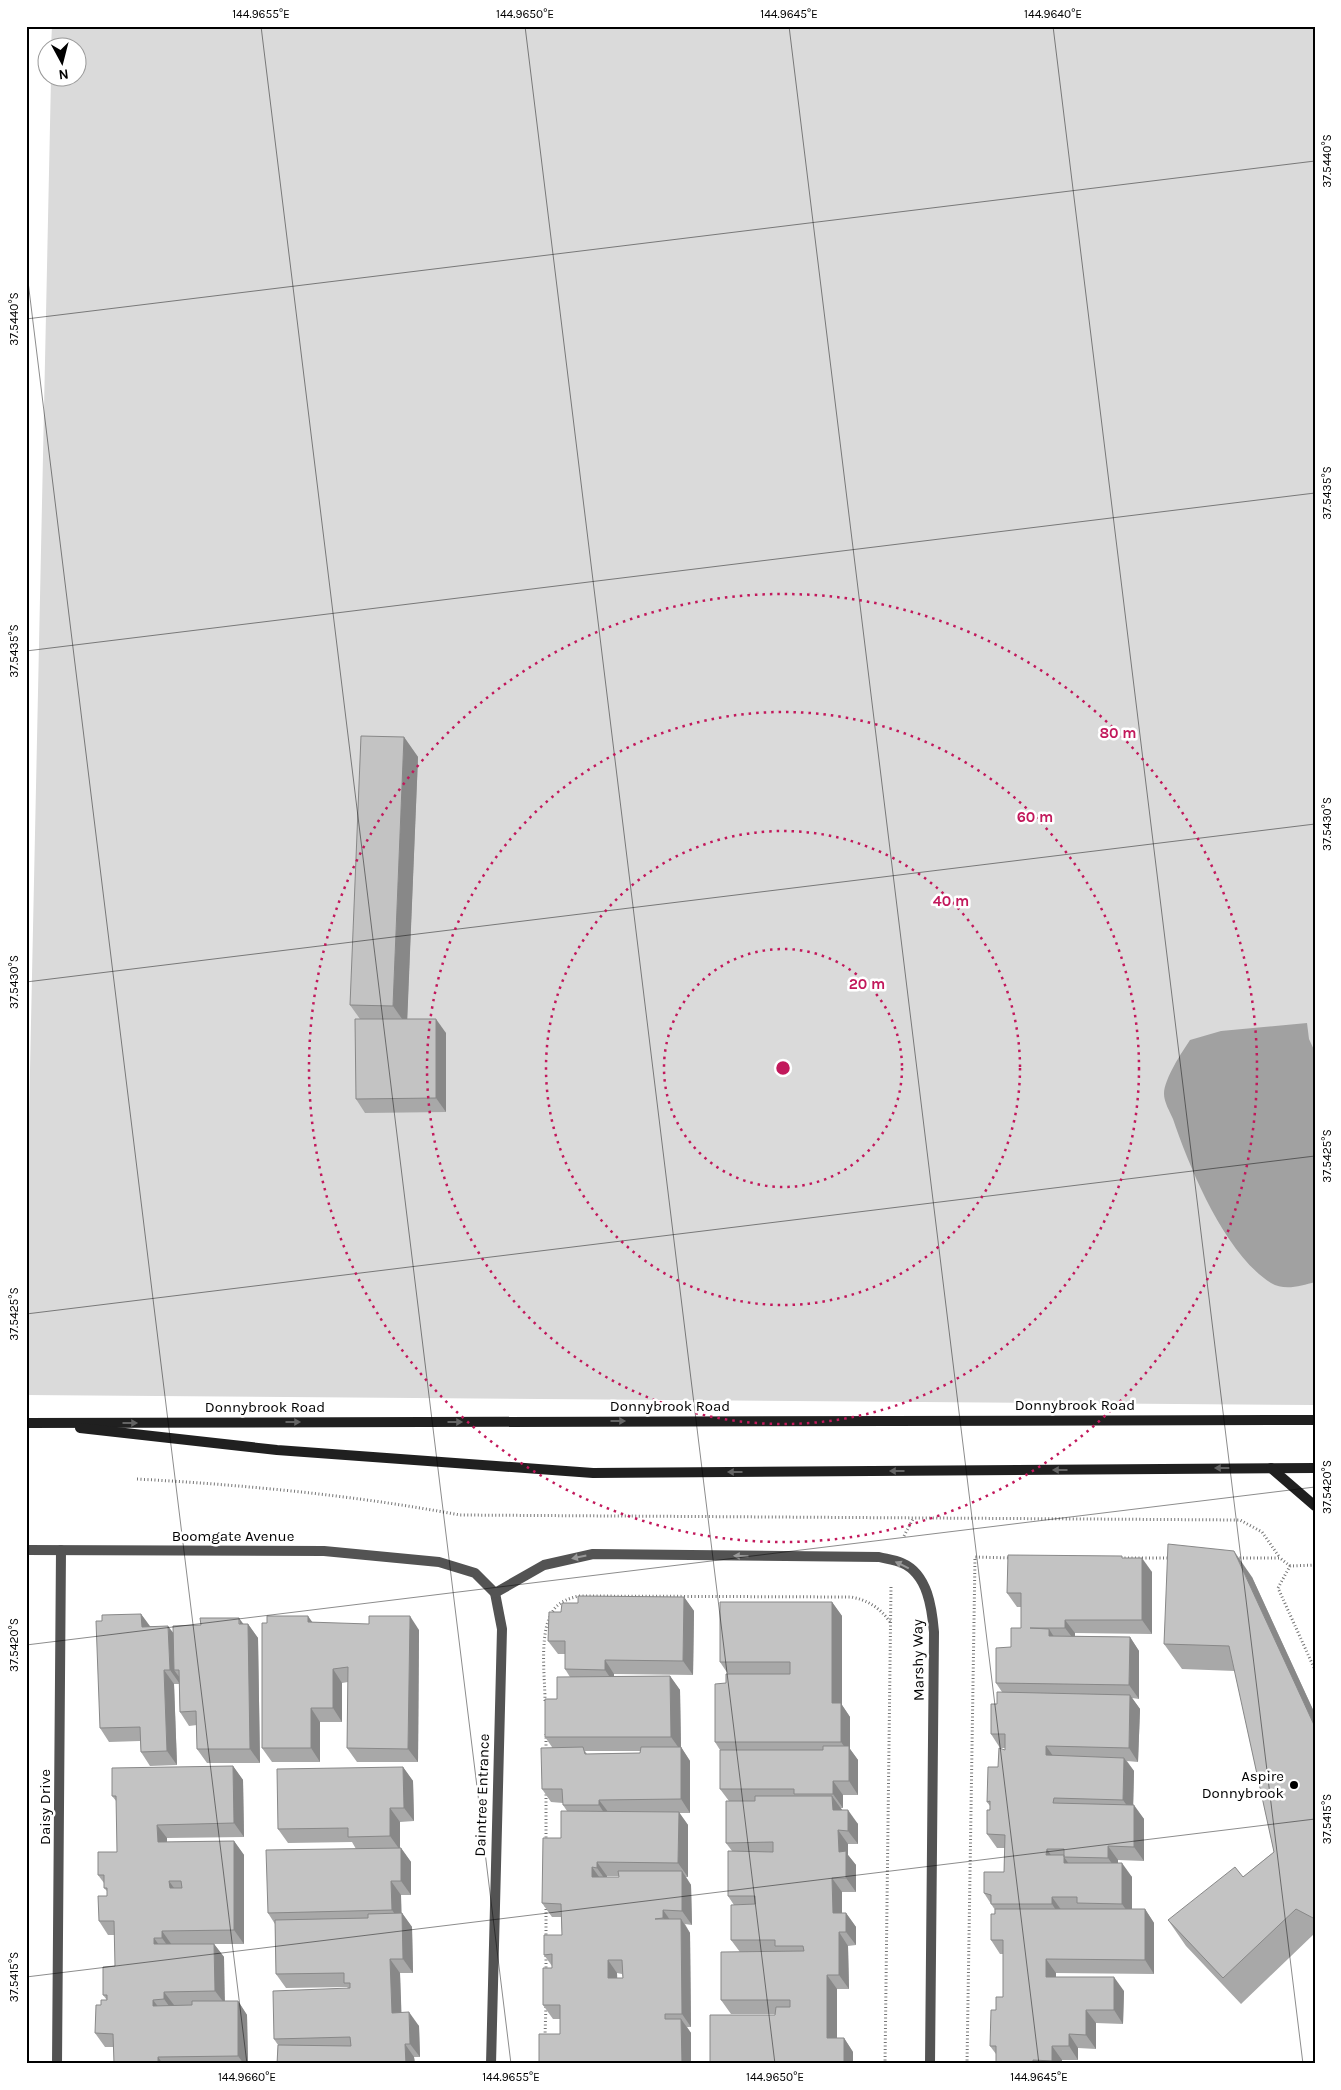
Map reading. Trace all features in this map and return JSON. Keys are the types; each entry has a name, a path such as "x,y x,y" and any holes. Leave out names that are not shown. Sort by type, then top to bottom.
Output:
{"main road":[{"name":"Donnybrook Road","path":"28,1423 1315,1420"},
{"path":"28,1423 277,1450 593,1473 1315,1468"},
{"path":"1271,1468 1315,1506"}],"street":[{"name":"Boomgate Avenue","path":"26,1550 324,1551 439,1562 475,1572 495,1593"},
{"name":"Daisy Drive","path":"58,2064 62,1550"},
{"name":"Marshy Way","path":"495,1593 544,1565 593,1554 879,1557 904,1564 918,1576 931,1602 934,1632 930,2064"},
{"name":"Daintree Entrance","path":"491,2064 502,1629 495,1593"}],"path":[{"path":"137,1479 248,1486 405,1505 460,1515 1240,1520 1262,1532 1280,1558 1290,1566 1315,1565"},
{"path":"885,2064 891,1560 913,1519"},
{"path":"967,2064 975,1558 1015,1558"},
{"path":"1115,1558 1175,1558"},
{"path":"1234,1558 1280,1558"},
{"path":"1290,1566 1278,1588 1315,1670"},
{"path":"545,1707 544,1647 547,1621 555,1607 566,1600 579,1596 851,1597 865,1600 885,1614 890,1622"},
{"path":"546,1727 546,1756"},
{"path":"546,1785 546,1843"},
{"path":"546,1901 546,1940"},
{"path":"546,1949 546,1978"},
{"path":"545,2045 546,1998"}],"shaded area":[{"path":"52,26 1315,26 1315,1405 26,1395 26,1259 51,88 88,88 88,38 51,38"},
{"path":"1307,1023 1309,1039 1315,1052 1315,1282 1293,1287 1281,1287 1271,1283 1254,1270 1224,1232 1189,1162 1166,1104 1164,1094 1170,1073 1190,1040 1221,1031"}],"building":[{"path":"361,736 404,737 393,1006 350,1005"},
{"path":"355,1019 436,1019 436,1098 356,1099"},
{"name":"Aspire Donnybrook","path":"1168,1544 1234,1551 1315,1727 1315,1919 1296,1909 1223,1978 1168,1920 1235,1867 1243,1877 1274,1852 1229,1646 1164,1644"},
{"path":"1008,1555 1122,1556 1122,1558 1142,1558 1142,1620 1065,1620 1065,1628 1030,1628 1049,1629 1049,1636 1130,1637 1129,1685 996,1683 996,1648 1011,1647 1011,1628 1021,1628 1021,1593 1007,1593"},
{"path":"578,1596 684,1597 683,1661 605,1660 605,1670 565,1669 565,1641 548,1641 549,1612 561,1612 562,1603 578,1603"},
{"path":"720,1602 832,1602 832,1703 841,1703 841,1742 715,1742 715,1684 726,1683 726,1674 790,1674 790,1662 720,1662"},
{"path":"141,1614 142,1627 168,1626 170,1670 164,1670 167,1751 141,1752 140,1727 100,1728 96,1621 102,1621 102,1615"},
{"path":"267,1616 308,1616 308,1622 369,1624 369,1616 410,1616 408,1749 347,1748 348,1667 333,1669 333,1708 311,1708 311,1748 262,1748 262,1623 267,1623"},
{"path":"200,1618 239,1618 239,1624 248,1624 250,1749 197,1749 196,1711 180,1712 179,1670 174,1670 173,1626 201,1625"},
{"path":"670,1676 671,1737 545,1737 545,1699 557,1699 557,1677"},
{"path":"997,1692 1130,1695 1129,1748 1046,1746 1046,1755 1124,1758 1123,1800 1054,1798 1053,1803 1134,1805 1134,1847 1108,1846 1108,1858 1064,1857 1064,1863 1122,1863 1122,1904 1077,1903 1077,1897 1052,1897 1052,1904 991,1904 991,1895 984,1893 984,1872 1004,1872 1005,1835 987,1834 987,1810 990,1810 990,1801 987,1802 988,1767 998,1767 999,1748 1005,1750 1005,1734 991,1734 991,1704 997,1704","holes":["1047,1849 1064,1849 1064,1855 1046,1855"]},
{"path":"823,1746 849,1746 849,1781 833,1781 833,1794 794,1794 794,1789 720,1789 720,1750 823,1750"},
{"path":"583,1747 585,1754 640,1753 641,1747 681,1747 681,1799 599,1800 599,1805 563,1805 562,1789 542,1789 541,1748"},
{"path":"233,1766 234,1823 157,1825 158,1842 234,1841 234,1930 162,1931 162,1938 154,1938 154,1944 214,1944 215,1991 164,1992 164,1999 153,2000 153,2006 192,2005 192,2001 238,2001 238,2056 158,2057 158,2064 117,2064 118,2062 114,2063 113,2034 95,2033 96,2005 101,2005 101,2000 107,2000 107,1995 103,1995 103,1967 115,1966 114,1921 99,1921 98,1896 107,1896 107,1888 104,1888 104,1875 98,1875 98,1852 117,1852 116,1796 112,1796 112,1768","holes":["169,1881 181,1881 182,1888 170,1888"]},
{"path":"403,1767 404,1808 390,1808 390,1836 348,1837 348,1828 278,1829 277,1769"},
{"path":"755,1796 832,1796 833,1810 848,1810 848,1831 838,1830 839,1852 846,1851 846,1878 832,1878 833,1913 846,1913 846,1932 839,1932 839,1975 827,1975 827,2038 844,2038 844,2064 710,2064 710,2015 775,2015 776,2007 790,2007 790,2000 721,2000 721,1952 804,1951 803,1946 775,1946 775,1940 731,1940 731,1905 755,1904 755,1896 728,1896 728,1851 773,1852 773,1842 726,1843 726,1801 755,1801"},
{"path":"561,1811 679,1812 678,1863 597,1862 597,1868 592,1867 592,1877 619,1877 618,1871 682,1871 682,1911 663,1910 663,1918 655,1919 681,1919 682,2014 665,2014 665,2019 681,2019 682,2064 539,2064 539,2034 560,2034 560,2005 543,2005 543,1968 552,1968 552,1954 544,1955 544,1935 562,1935 561,1904 542,1903 543,1838 561,1838","holes":["608,1960 622,1960 623,1978 608,1978"]},
{"path":"401,1848 401,1881 391,1881 392,1910 268,1913 266,1850"},
{"path":"995,1909 1145,1909 1145,1960 1046,1959 1046,1977 1114,1977 1114,2010 1086,2010 1086,2035 1069,2034 1069,2046 1052,2046 1052,2061 1033,2060 1033,2064 996,2063 996,2046 990,2046 991,2010 996,2010 996,1997 1003,1997 1003,1940 991,1940 991,1914 995,1914"},
{"path":"402,1913 403,1959 390,1959 392,2013 409,2012 410,2044 405,2044 406,2064 277,2064 278,2045 351,2046 350,2037 274,2039 273,1991 350,1988 350,1983 344,1983 344,1973 276,1974 275,1920 368,1918 368,1914"}],"place":[{"name":"Aspire Donnybrook","path":"1294,1785"}]}
